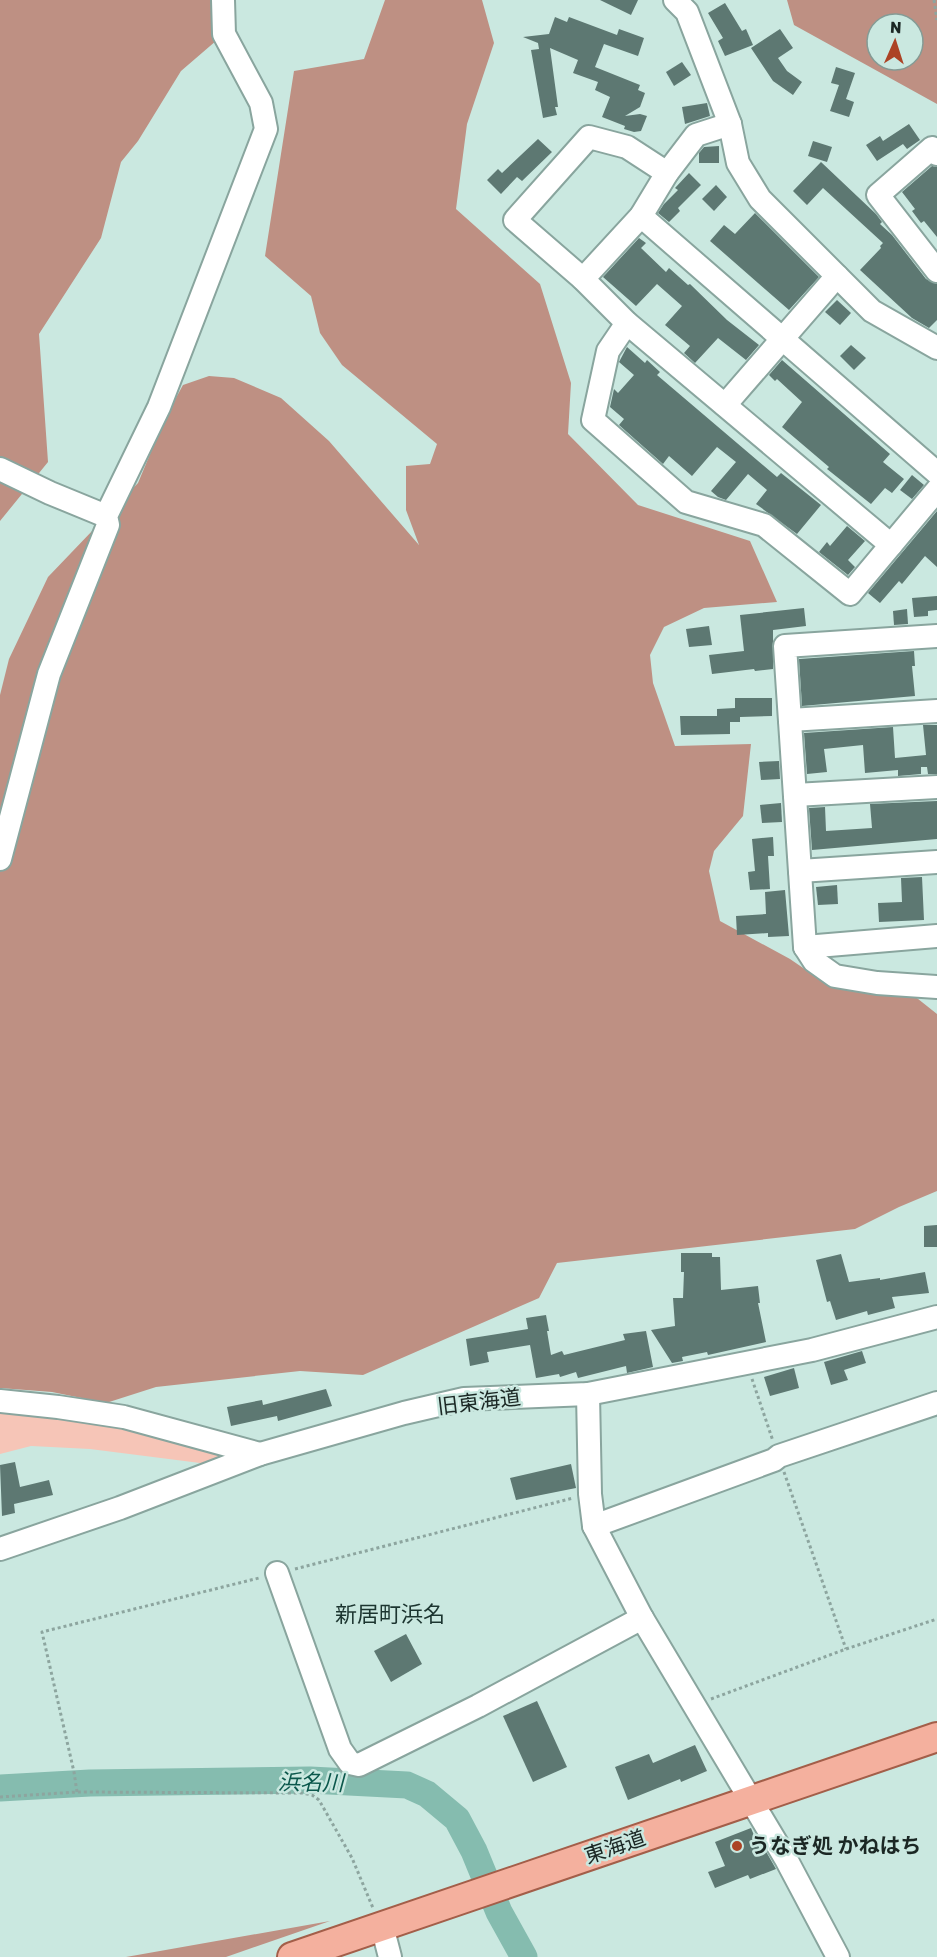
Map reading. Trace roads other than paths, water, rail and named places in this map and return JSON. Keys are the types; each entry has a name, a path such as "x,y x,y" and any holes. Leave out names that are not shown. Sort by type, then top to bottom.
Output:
{"main road":[{"name":"東海道","path":"292,1957 937,1737"}],"street":[{"path":"0,859 49,674 108,525 106,516 159,407 266,129 261,104 224,34 223,0"},
{"path":"675,0 687,12 730,124 738,163 760,200 873,310 937,348"},
{"path":"583,279 641,216 667,174 696,135 730,124"},
{"path":"667,174 627,147 590,137 515,220 583,279 627,323 891,545"},
{"path":"937,154 932,147 878,195 937,271"},
{"path":"641,216 937,472"},
{"path":"725,405 837,276"},
{"path":"627,323 608,351 593,420 686,502 764,525 850,594 937,490"},
{"path":"0,469 106,516"},
{"path":"937,636 785,646 805,947 814,962 834,976 877,983 937,987"},
{"path":"790,720 937,711"},
{"path":"795,795 937,787"},
{"path":"800,871 937,862"},
{"path":"805,947 937,936"},
{"name":"旧東海道","path":"0,1549 120,1508 260,1454 404,1413 464,1400 588,1394 812,1350 937,1317"},
{"path":"588,1394 590,1494 594,1526 642,1618 786,1859 837,1957"},
{"path":"0,1401 124,1417 260,1454"},
{"path":"594,1526 774,1460 779,1456 937,1403"},
{"path":"277,1573 340,1749 350,1763 359,1765 468,1711 642,1618"},
{"path":"382,1926 390,1957"}],"waterway":[{"name":"浜名川","path":"0,1788 90,1783 310,1780 407,1785 427,1794 457,1819 474,1851 499,1912 524,1957"}],"place":[{"name":"うなぎ処 かねはち","path":"737,1846"}],"district":[{"name":"新居町浜名","path":"390,1614"}]}
